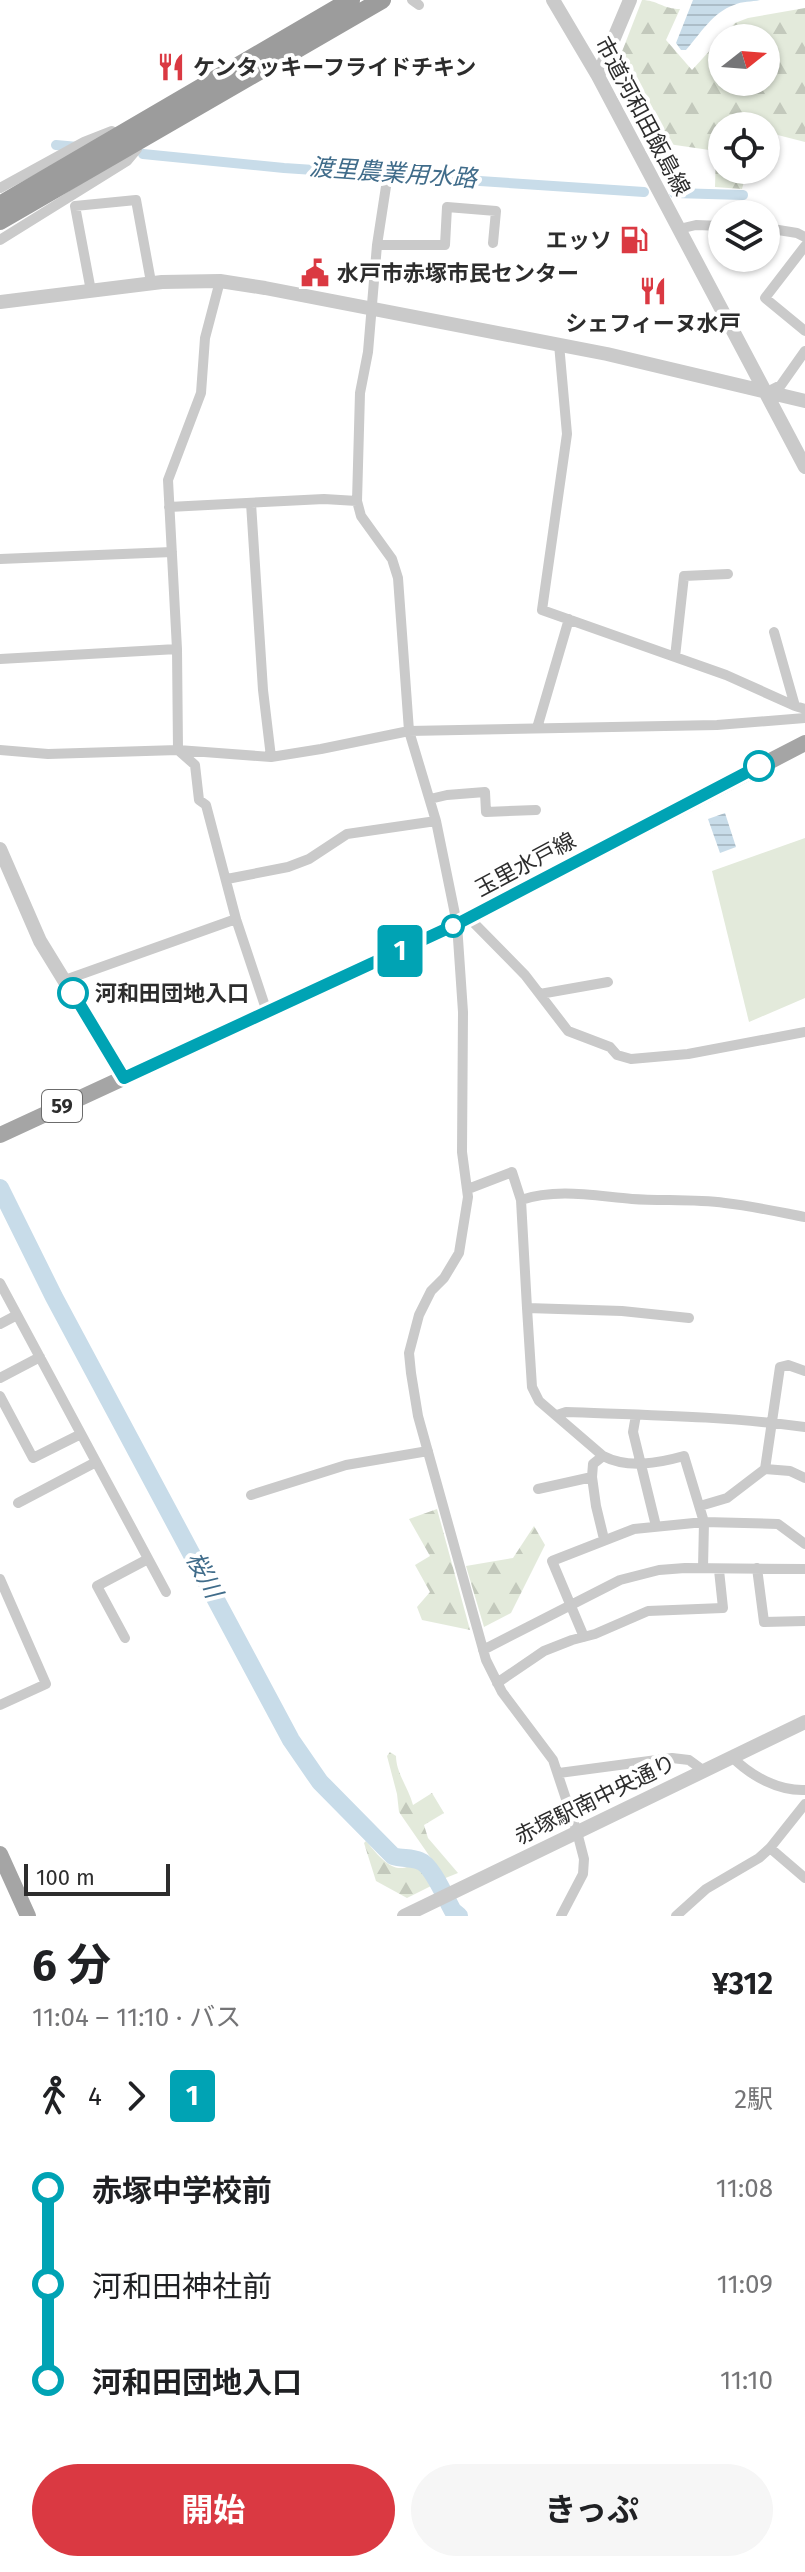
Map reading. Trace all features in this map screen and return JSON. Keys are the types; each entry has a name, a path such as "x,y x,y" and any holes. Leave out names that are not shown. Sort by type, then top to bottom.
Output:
{"highway":[{"path":"0,221 351,0"},
{"path":"0,205 382,0"}],"main road":[{"name":"玉里水戸線","path":"0,1135 463,921 805,743"},
{"path":"0,1854 28,1916"}],"street":[{"name":"市道河和田飯島線","path":"553,0 598,76 805,467"},
{"path":"598,76 630,0"},
{"path":"0,188 123,124 135,135 137,149 127,161 0,240"},
{"path":"389,167 377,245 368,352 360,393 357,501 361,516 392,559 398,578 409,731 463,921 462,1152 468,1189 459,1253 425,1301 409,1353 414,1393 428,1451 483,1650 497,1683 546,1749 559,1773 577,1832 584,1859 583,1874 561,1916"},
{"path":"91,291 75,206 136,200 151,282"},
{"path":"377,245 445,245 447,207 496,211 493,243"},
{"path":"679,229 708,225"},
{"path":"780,230 805,237"},
{"path":"805,246 765,298 805,331"},
{"path":"0,302 151,282 220,281 559,344 805,401"},
{"path":"220,281 205,338 201,393 168,480 177,649 178,750 195,765 199,800 206,805 236,919 267,1012"},
{"path":"559,344 567,434 542,610 726,675 800,707"},
{"path":"767,392 781,385 805,351"},
{"path":"169,507 324,499 357,501"},
{"path":"251,503 263,690 271,757"},
{"path":"0,559 172,552"},
{"path":"675,657 684,576 728,574"},
{"path":"537,728 569,619"},
{"path":"774,632 800,707"},
{"path":"0,659 177,649"},
{"path":"0,750 48,754 178,750 271,757 409,731 717,725 805,718"},
{"path":"430,799 485,792 486,812 536,810"},
{"path":"227,879 288,867 309,859 347,834 436,821"},
{"path":"0,849 34,929 124,1078"},
{"path":"65,980 236,919"},
{"path":"463,921 525,975 568,1031 610,1047 617,1055 631,1059 688,1054 805,1032"},
{"path":"540,994 608,982"},
{"path":"468,1189 512,1172 521,1200 532,1387 539,1401 603,1456 623,1462 656,1464 684,1456 704,1522 703,1568"},
{"path":"521,1200 547,1194 580,1194 698,1201 728,1203 805,1217"},
{"path":"0,1283 166,1592"},
{"path":"527,1308 622,1311 689,1318"},
{"path":"0,1324 17,1315"},
{"path":"0,1378 40,1357"},
{"path":"765,1469 780,1367 788,1365 805,1371"},
{"path":"0,1396 33,1458 81,1434"},
{"path":"557,1415 566,1412 636,1415 805,1427"},
{"path":"636,1415 633,1432 656,1526"},
{"path":"251,1495 346,1465 428,1451"},
{"path":"603,1456 593,1464 592,1477 604,1539"},
{"path":"18,1503 96,1462"},
{"path":"700,1506 727,1498 765,1469 790,1471 805,1478"},
{"path":"538,1489 592,1477"},
{"path":"584,1637 552,1561 604,1539 634,1529 704,1522 778,1524 805,1544"},
{"path":"125,1638 97,1586 148,1559"},
{"path":"483,1650 637,1574 703,1568 805,1569"},
{"path":"757,1568 764,1622 805,1621"},
{"path":"497,1683 544,1651 648,1611 723,1608 719,1570"},
{"path":"0,1579 46,1684 0,1705"},
{"name":"赤塚駅南中央通り","path":"411,1913 805,1722"},
{"path":"732,1757 744,1769 785,1790 805,1790"},
{"path":"559,1773 672,1758 689,1760 704,1771"},
{"path":"676,1916 706,1889 759,1858 805,1804"},
{"path":"770,1848 805,1878"}],"green space":[{"path":"642,0 652,1 680,9 666,40 692,70 708,53 708,96 780,96 780,24 734,24 748,18 805,8 805,142 780,136 780,112 708,112 708,150 648,141 614,79"},
{"path":"715,184 743,184 742,189 715,187"},
{"path":"805,838 805,998 749,1022 712,871"},
{"path":"437,1509 470,1630 422,1620 417,1607 430,1592 415,1565 430,1556 409,1519"},
{"path":"534,1526 545,1545 511,1613 484,1627 466,1566 513,1558"},
{"path":"390,1752 396,1756 413,1805 432,1793 444,1813 424,1825 428,1838 458,1873 443,1879 399,1812 387,1756"},
{"path":"366,1841 390,1865 403,1868 415,1865 420,1868 431,1886 407,1898 376,1881 364,1843"}],"water":[{"path":"693,0 760,0 726,8 707,24 686,50 681,50 676,43"},
{"path":"725,813 736,847 720,853 708,819"}],"waterway":[{"name":"渡里農業用水路","path":"56,145 78,147"},
{"name":"渡里農業用水路","path":"143,154 284,168 644,192"},
{"name":"渡里農業用水路","path":"674,193 743,195"},
{"name":"桜川","path":"0,1188 54,1297 291,1740 320,1782 393,1856 425,1864 459,1916"}],"bus line":[{"name":"1","path":"73,993 124,1078 457,924 759,766"}],"place":[{"name":"ケンタッキーフライドチキン","path":"171,67"},
{"name":"エッソ","path":"634,240"},
{"name":"水戸市赤塚市民センター","path":"315,273"},
{"name":"シェフィーヌ水戸","path":"653,291"},
{"name":"河和田団地入口","path":"73,993"}]}
